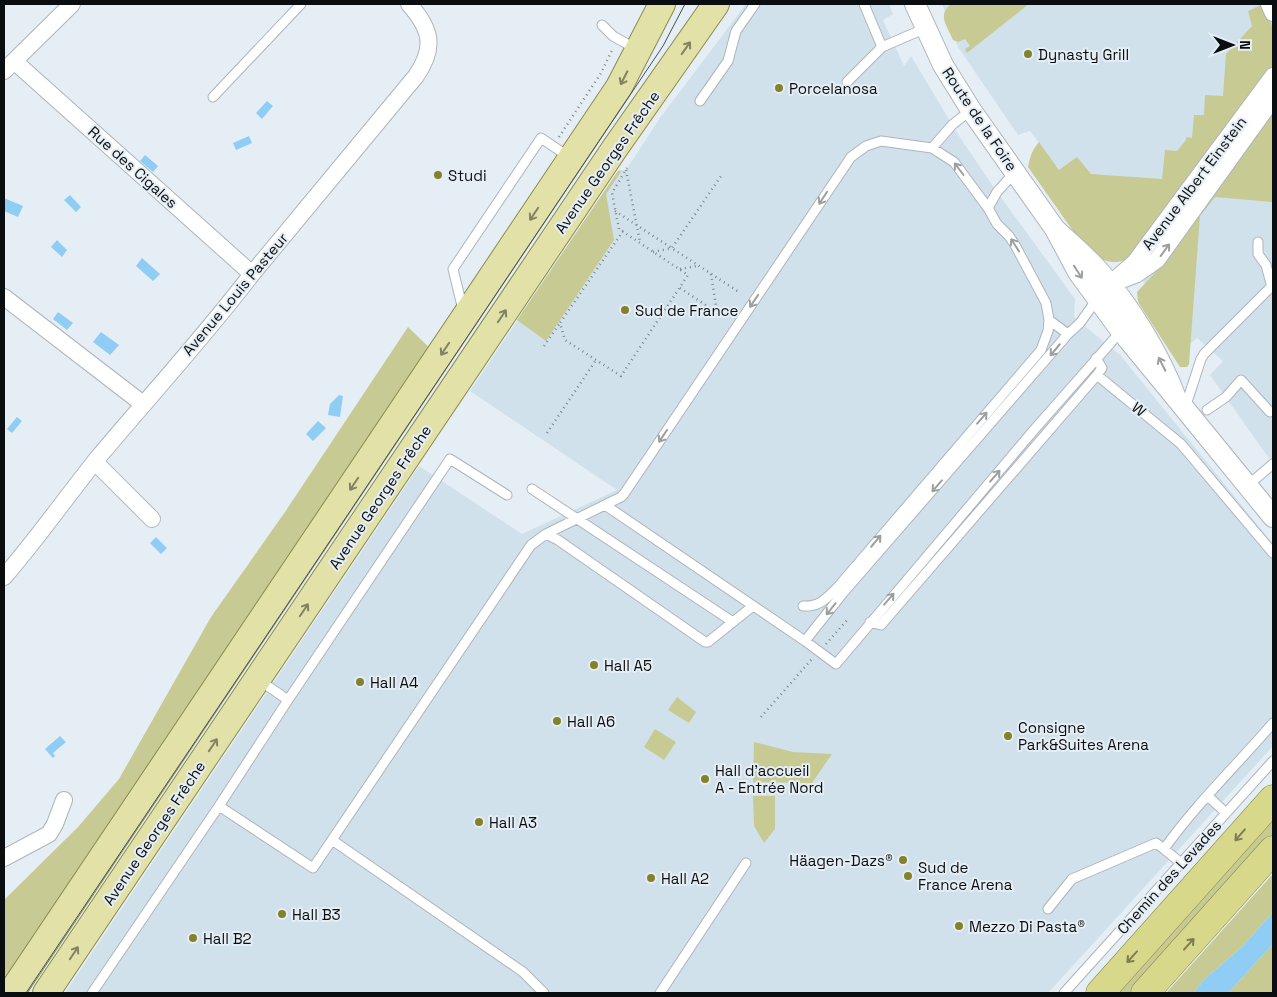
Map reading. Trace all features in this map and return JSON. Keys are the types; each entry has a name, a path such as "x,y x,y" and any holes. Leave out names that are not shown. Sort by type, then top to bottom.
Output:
{"highway":[{"path":"1100,993 1273,800"},
{"path":"1145,993 1273,850"}],"main road":[{"name":"Avenue Georges Frêche","path":"11,993 619,87 662,4"},
{"name":"Avenue Georges Frêche","path":"46,993 630,125 716,4"}],"street":[{"path":"9,66 72,4"},
{"name":"Avenue Louis Pasteur","path":"4,577 95,462 230,302 425,64 429,40 427,29 421,18 409,4"},
{"path":"1269,4 1273,13"},
{"name":"Route de la Foire","path":"919,12 943,65 971,110 1055,230 1078,272 1121,331 1273,517"},
{"name":"Rue des Cigales","path":"9,66 252,274"},
{"name":"Avenue Albert Einstein","path":"1097,299 1110,284 1135,262 1273,76"},
{"name":"Avenue Albert Einstein","path":"1110,284 1137,274 1157,260 1273,99"},
{"name":"Route de la Foire","path":"1055,230 1098,270 1110,284 1159,358 1180,404"},
{"path":"4,297 143,404"},
{"path":"95,462 152,519"},
{"path":"4,858 49,834 64,800"}],"lane":[{"path":"213,97 301,4"},
{"path":"700,101 728,61 736,31 755,4"},
{"path":"864,4 882,47"},
{"path":"847,82 919,12"},
{"path":"602,25 613,36 638,50"},
{"path":"932,148 952,125 971,110"},
{"path":"465,318 453,269 540,138 572,158"},
{"path":"220,806 313,868 531,545 546,534 621,497 628,489 851,157 866,146 881,141 932,148 954,162 988,208 997,224 1015,245 1046,303 1049,320 1048,331 1043,345 1014,381 836,588 822,603 816,606 803,606"},
{"path":"988,208 997,192 1015,172"},
{"path":"1180,404 1204,354 1273,286 1266,266 1258,254 1258,242"},
{"path":"805,641 843,594 1068,334 1080,323 1097,299"},
{"path":"605,505 836,664 1096,358 1130,321 1130,312"},
{"path":"1049,320 1068,334"},
{"path":"870,622 881,625 1097,375 1102,368 1096,358"},
{"name":"W","path":"1097,375 1181,444 1273,554"},
{"path":"1207,410 1226,397 1242,380 1270,412"},
{"path":"92,993 220,806 288,700 450,459 507,495"},
{"path":"1247,486 1273,464"},
{"path":"532,489 733,622"},
{"path":"546,534 558,540 705,642 708,642 753,606"},
{"path":"257,679 288,700"},
{"path":"1164,849 1273,723"},
{"name":"Chemin des Levades","path":"1064,993 1273,761"},
{"path":"1207,798 1211,799 1226,813"},
{"path":"332,840 523,972 544,993"},
{"path":"1048,909 1072,879 1156,843 1181,863"},
{"path":"660,993 746,863"}],"path":[{"path":"560,323 565,340 621,376 688,275 619,229 612,194 630,165"},
{"path":"626,170 640,242"},
{"path":"653,252 672,248 720,176"},
{"path":"616,211 739,292"},
{"path":"544,346 623,231"},
{"path":"679,269 698,265"},
{"path":"711,274 718,314"},
{"path":"680,288 722,316"},
{"path":"547,433 596,360"},
{"path":"761,717 848,619"}],"shaded area":[{"path":"746,4 889,4 893,14 883,20 904,66 911,56 959,136 997,192 1075,299 1074,317 1121,356 1273,544 1273,746 1048,993 65,993 419,466 522,534 617,490 470,391 618,171 626,170 660,118"},
{"path":"942,4 1273,4 1273,464 1210,375 1223,361 1197,338 1190,344 1030,131 1018,135 958,47"}],"green space":[{"path":"951,4 1029,4 967,53 965,49 970,46 965,39 958,42 953,40 944,21 947,8"},
{"path":"1263,4 1273,28 1273,66 1137,253 1123,261 1110,262 1091,253 1085,248 1028,167 1032,154 1039,142 1059,170 1077,157 1091,174 1162,179 1165,150 1177,151 1186,140 1186,137 1192,138 1194,115 1204,115 1205,95 1223,96 1226,54 1252,26 1248,11"},
{"path":"1273,111 1273,202 1215,197 1200,216 1189,364 1187,367 1180,367 1138,302 1137,292 1163,264"},
{"path":"622,170 606,194 614,240 546,341 517,320 618,171"},
{"path":"408,327 435,353 4,988 4,900 78,827 119,779 211,617 285,512"},
{"path":"677,697 696,712 689,723 668,710"},
{"path":"655,729 676,742 664,760 644,747"},
{"path":"754,742 793,752 832,754 812,783 753,782"},
{"path":"753,796 775,796 775,829 764,843 754,826"},
{"path":"1273,816 1273,839 1136,993 1114,993"},
{"path":"1273,874 1273,912 1244,945 1205,979 1193,993 1166,993"},
{"path":"1273,944 1273,993 1228,993"}],"water":[{"path":"267,101 273,106 262,119 256,113"},
{"path":"249,136 252,143 236,150 233,143"},
{"path":"145,155 158,166 153,172 140,161"},
{"path":"70,195 81,207 76,212 64,200"},
{"path":"4,198 23,206 18,217 4,211"},
{"path":"57,240 67,250 62,257 51,247"},
{"path":"142,258 160,274 153,281 136,266"},
{"path":"58,312 73,323 67,330 53,319"},
{"path":"101,332 119,345 110,355 93,342"},
{"path":"339,395 343,396 340,417 328,415 330,404"},
{"path":"17,417 22,421 12,433 7,429"},
{"path":"318,421 326,428 313,441 306,434"},
{"path":"156,537 167,548 161,554 150,543"},
{"path":"60,736 66,742 53,753 55,756 53,758 45,749"},
{"path":"1273,912 1273,944 1228,993 1193,993 1205,979 1244,945"}],"tram line":[{"path":"26,993 663,46 685,4"}],"place":[{"name":"Dynasty Grill","path":"1028,54"},
{"name":"Porcelanosa","path":"779,88"},
{"name":"Studi","path":"438,175"},
{"name":"Sud de France","path":"625,310"},
{"name":"Hall A5","path":"594,665"},
{"name":"Hall A4","path":"360,682"},
{"name":"Hall A6","path":"557,721"},
{"name":"Consigne Park&Suites Arena","path":"1008,736"},
{"name":"Hall d'accueil A - Entrée Nord","path":"705,779"},
{"name":"Hall A3","path":"479,822"},
{"name":"Häagen-Dazs®","path":"903,860"},
{"name":"Sud de France Arena","path":"908,876"},
{"name":"Hall A2","path":"651,878"},
{"name":"Hall B3","path":"282,914"},
{"name":"Mezzo Di Pasta®","path":"959,926"},
{"name":"Hall B2","path":"193,938"}]}
